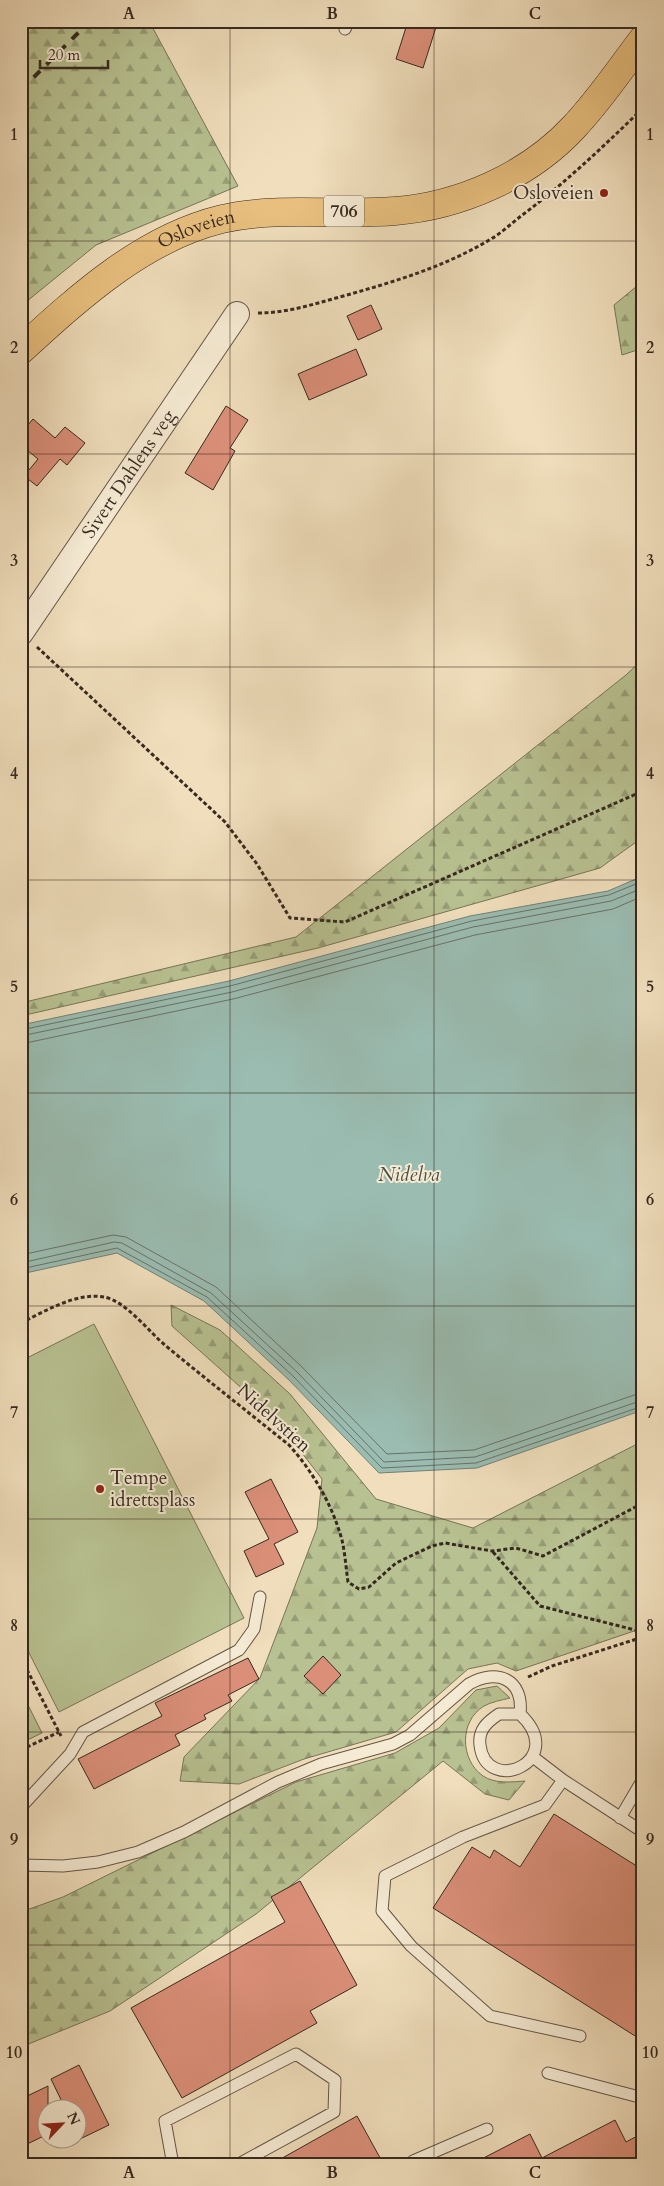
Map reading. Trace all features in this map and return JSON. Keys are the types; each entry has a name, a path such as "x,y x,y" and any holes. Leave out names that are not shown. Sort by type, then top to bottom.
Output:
{"highway":[{"name":"Osloveien","path":"21,350 59,316 118,269 177,234 199,226 222,219 256,213 286,211 395,211 434,205 473,194 509,177 542,155 572,129 598,99 643,39"}],"street":[{"name":"Sivert Dahlens veg","path":"28,639 238,314"}],"lane":[{"path":"21,1807 70,1754 83,1732 239,1650 254,1629 260,1597"},
{"path":"21,1865 72,1865 98,1862 138,1852 184,1832 278,1782 321,1764 393,1744 410,1736 468,1684 479,1678 492,1676 507,1679 514,1684 522,1701 520,1714"},
{"path":"499,1714 520,1714 530,1724 537,1740 533,1757 521,1768 506,1772 491,1766 481,1754 479,1738 485,1723 499,1714"},
{"path":"533,1757 563,1780 643,1832"},
{"path":"620,1818 643,1779"},
{"path":"563,1780 545,1806 462,1837 385,1876 382,1911 411,1946 490,2016 580,2036"},
{"path":"173,2165 165,2121 296,2054 334,2080 334,2112 237,2165"},
{"path":"548,2073 643,2098"},
{"path":"415,2165 413,2161 487,2129"}],"path":[{"path":"238,314 282,313 393,282 454,259 492,238 534,207 611,140 643,108"},
{"path":"28,639 225,822 257,864 290,918 345,922 643,791"},
{"name":"Nidelvstien","path":"21,1323 77,1299 95,1296 107,1297 124,1307 164,1345 289,1445 302,1460 315,1479 334,1518 342,1542 348,1582 359,1589 368,1587 396,1563 432,1546 445,1543 492,1551 516,1548 543,1556 643,1503"},
{"path":"492,1551 540,1606 643,1632"},
{"path":"514,1684 552,1666 643,1637"},
{"path":"21,1658 70,1754"},
{"path":"21,1750 59,1732"}],"green space":[{"path":"21,21 149,21 238,186 96,245 21,306"},
{"path":"643,281 643,348 622,355 614,305"},
{"path":"643,659 643,837 600,868 318,948 21,1016 21,1003 296,937 626,675"},
{"path":"171,1305 220,1330 290,1394 376,1499 473,1528 643,1441 643,1628 516,1671 497,1663 468,1669 396,1732 304,1759 239,1784 180,1781 184,1757 260,1678 317,1528 322,1479 275,1418 172,1326"},
{"name":"Tempe idrettsplass","path":"94,1324 244,1618 59,1712 21,1637 21,1361"},
{"path":"497,1686 510,1698 484,1706 476,1713 470,1721 467,1731 467,1751 475,1769 488,1779 509,1782 525,1781 509,1800 485,1794 443,1761 256,1914 110,2011 21,2047 21,1912 63,1897 296,1782 395,1753 439,1728 476,1690"},
{"path":"21,1691 42,1733 21,1743"}],"water":[{"name":"Nidelva","path":"643,876 643,1410 477,1468 379,1473 289,1380 204,1301 117,1253 21,1274 21,1025 229,981 470,916 608,891"}],"building":[{"path":"408,21 438,21 423,68 396,59"},
{"path":"371,305 382,329 358,340 347,316"},
{"path":"356,349 367,375 309,400 298,374"},
{"path":"226,406 248,420 230,448 235,451 213,490 185,473"},
{"path":"33,419 55,438 65,427 85,443 67,465 60,459 37,486 24,476 38,459 21,445 21,433"},
{"path":"271,1479 298,1532 274,1544 284,1564 256,1577 244,1551 269,1539 245,1492"},
{"path":"323,1656 341,1675 323,1694 304,1676"},
{"path":"248,1658 259,1679 228,1695 232,1701 204,1715 206,1719 175,1735 180,1745 94,1789 78,1759 162,1716 155,1703"},
{"path":"554,1814 643,1870 643,2041 433,1908 472,1847 490,1858 494,1850 520,1867"},
{"path":"300,1881 357,1985 310,2011 317,2023 182,2098 131,2008 285,1922 271,1897"},
{"path":"79,2065 109,2125 88,2135 88,2098 60,2098 51,2079"},
{"path":"48,2086 48,2098 38,2098 38,2139 21,2147 21,2099"},
{"path":"357,2116 384,2165 270,2165"},
{"path":"615,2120 626,2142 643,2133 643,2165 470,2165 530,2134 542,2158"}],"railway":[{"path":"21,90 90,21"}],"place":[{"name":"Osloveien","path":"604,193"},
{"name":"Tempe idrettsplass","path":"100,1489"}]}
